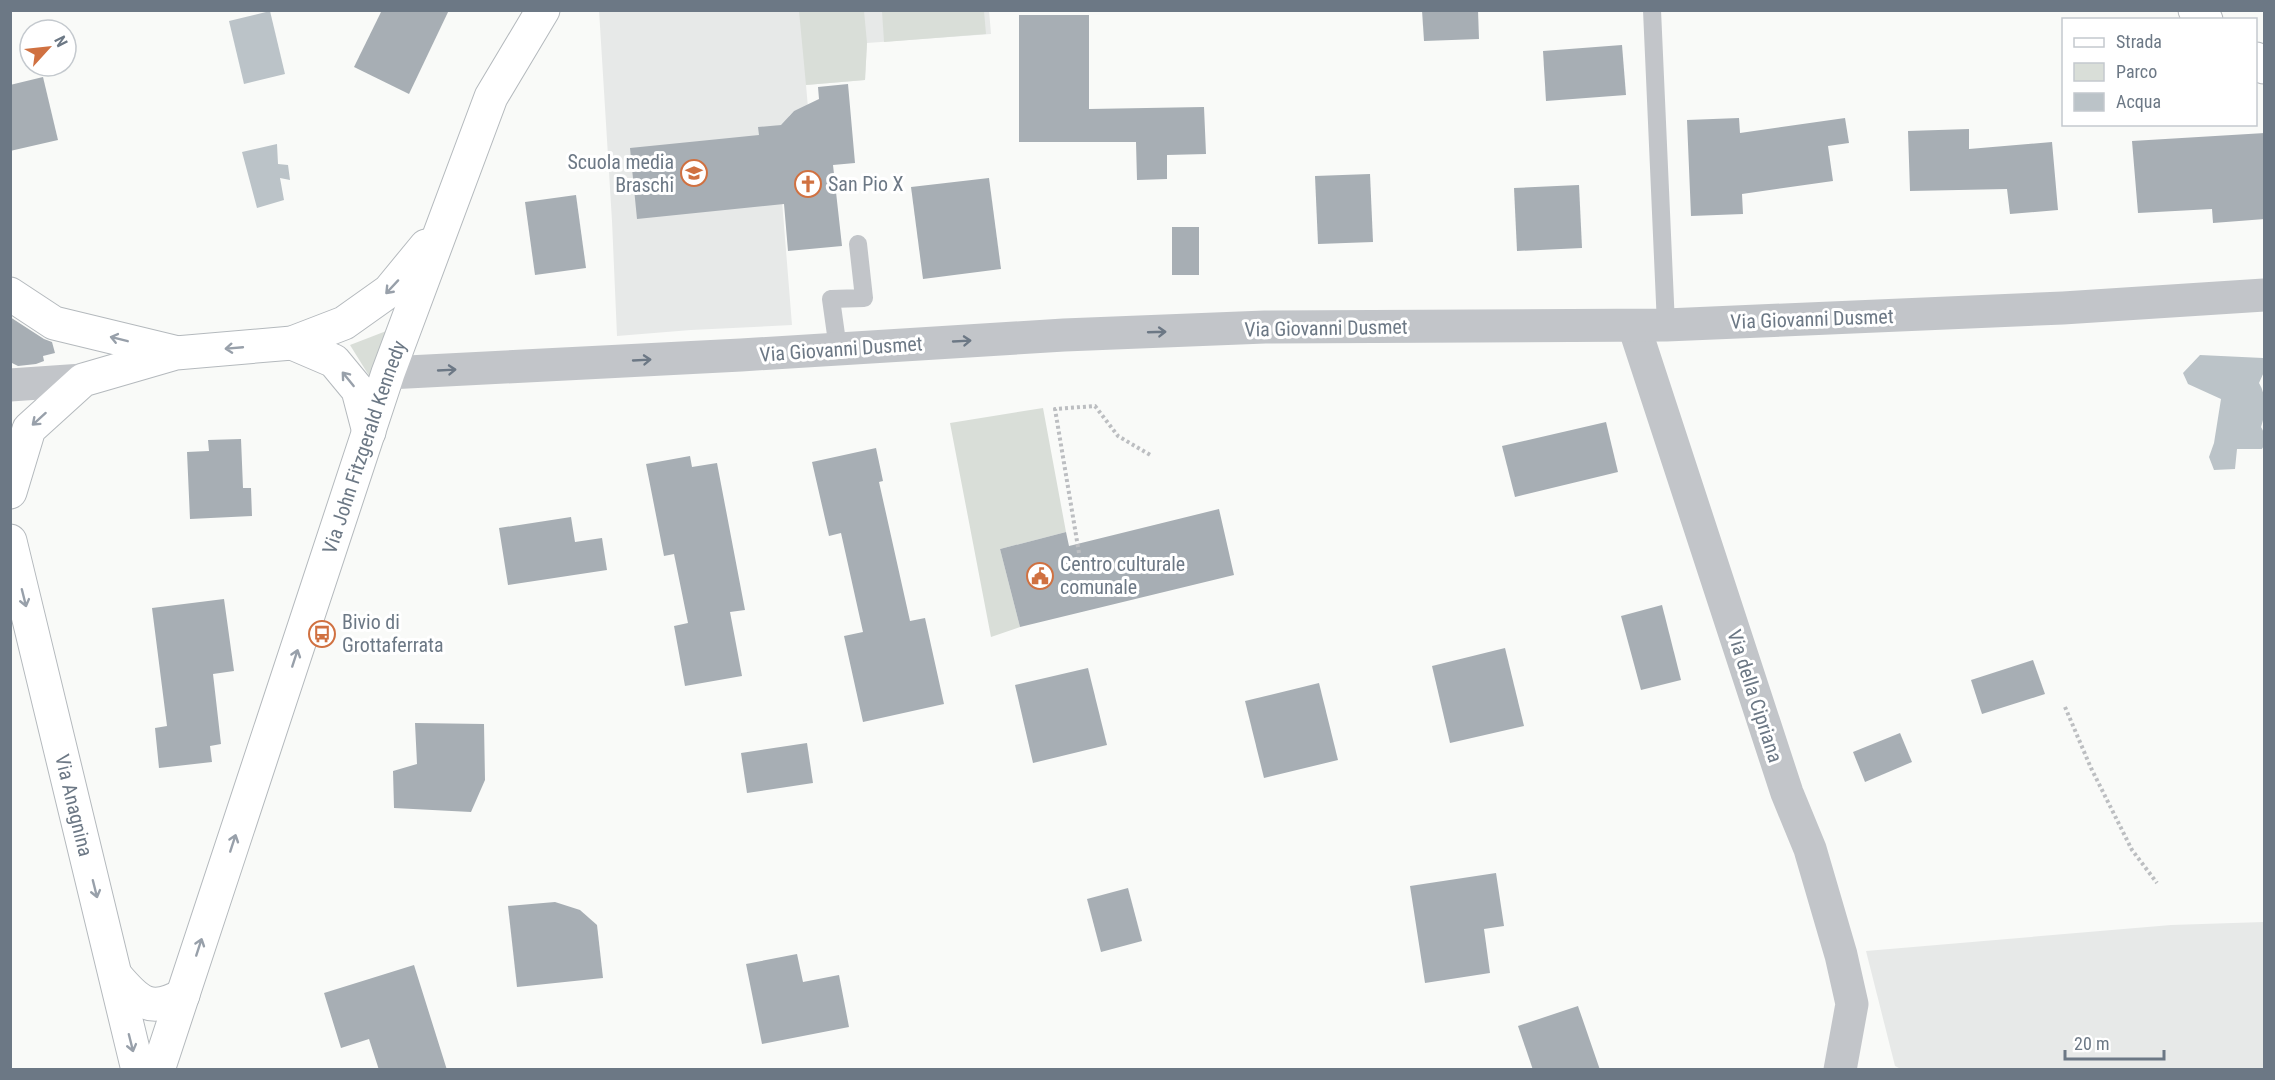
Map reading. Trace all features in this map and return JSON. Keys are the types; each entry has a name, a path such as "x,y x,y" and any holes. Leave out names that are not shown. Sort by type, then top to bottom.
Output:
{"main road":[{"name":"Via John Fitzgerald Kennedy","path":"158,1070 388,373 491,97 543,10"},
{"path":"10,492 29,429 83,380 176,353 292,343 345,323 389,291 442,226"},
{"path":"10,294 54,323 176,353"},
{"path":"292,343 334,361 358,390 369,432"},
{"name":"Via Anagnina","path":"10,541 138,1070"},
{"path":"116,976 137,1000 149,1005 172,1002 183,995"}],"street":[{"name":"Via Giovanni Dusmet","path":"388,373 1064,335 1265,327 1650,326 2063,308 2265,295"},
{"name":"Via della Cipriana","path":"1650,326 1787,793 1810,849 1841,955 1852,1004 1840,1070"},
{"path":"10,385 83,380"}],"lane":[{"path":"1650,326 1652,10"},
{"path":"838,349 831,299 864,298 858,244"}],"path":[{"path":"1079,553 1055,409 1095,406 1118,436 1152,456"},
{"path":"2065,707 2091,768 2132,850 2157,883"}],"shaded area":[{"name":"Scuola media Braschi","path":"599,10 989,10 991,34 867,43 865,80 806,85 808,108 794,111 789,116 787,124 776,126 792,325 617,336"},
{"path":"2264,922 2264,1069 1901,1069 1895,1066 1866,951 2171,925"}],"green space":[{"path":"799,11 864,11 867,43 865,80 806,85"},
{"path":"882,11 984,11 986,34 884,42"},
{"path":"407,323 381,395 350,345"},
{"path":"1043,408 1066,532 1000,549 1020,627 991,637 950,423"}],"water":[{"path":"270,11 285,74 244,84 229,21"},
{"path":"277,144 278,164 288,165 290,180 280,178 284,200 257,208 242,152"},
{"path":"2200,355 2263,358 2264,372 2259,383 2264,399 2265,410 2261,427 2265,443 2262,449 2237,449 2235,469 2214,470 2209,457 2214,443 2221,399 2188,384 2183,373"}],"building":[{"path":"382,10 449,10 409,94 354,67"},
{"path":"1422,10 1478,10 1479,39 1424,41"},
{"path":"1019,15 1089,15 1089,109 1204,107 1206,154 1167,155 1167,179 1137,180 1136,142 1019,142"},
{"path":"1622,45 1626,95 1546,101 1543,51"},
{"path":"43,78 58,140 10,151 10,85"},
{"path":"848,84 855,163 833,165 842,246 788,251 784,204 637,219 630,148 759,135 758,127 781,125 794,111 819,99 818,87"},
{"path":"1739,118 1740,133 1845,118 1849,143 1828,146 1833,181 1742,194 1743,214 1691,216 1687,120"},
{"path":"1969,129 1969,149 2052,142 2058,210 2010,214 2007,189 1910,191 1908,131"},
{"path":"2265,133 2265,219 2213,223 2212,209 2138,213 2132,141"},
{"path":"1370,174 1373,242 1318,244 1315,176"},
{"path":"989,178 1001,269 923,279 911,187"},
{"path":"1579,185 1582,248 1517,251 1514,188"},
{"path":"576,195 586,268 535,275 525,202"},
{"path":"1172,227 1199,227 1199,275 1172,275"},
{"path":"10,317 52,342 55,353 43,356 44,361 36,364 18,366 10,362"},
{"path":"1606,422 1618,472 1515,497 1502,446"},
{"path":"241,439 243,488 251,488 252,516 190,519 187,452 209,451 208,440"},
{"path":"876,448 883,481 879,482 910,621 925,618 944,704 863,722 844,636 863,632 841,533 829,536 812,462"},
{"path":"690,456 692,467 717,463 745,610 730,612 742,676 685,686 674,626 688,623 674,554 664,556 646,464"},
{"path":"1219,509 1234,575 1020,627 1000,549 1066,532 1069,546"},
{"path":"571,517 575,542 602,538 607,570 508,585 499,528"},
{"path":"224,599 234,671 213,674 221,744 210,746 212,762 159,768 155,728 167,726 152,608"},
{"path":"1662,605 1681,680 1641,690 1621,616"},
{"path":"1505,648 1524,726 1450,743 1432,666"},
{"path":"2033,660 2045,694 1982,714 1971,680"},
{"path":"1088,668 1107,745 1033,763 1015,685"},
{"path":"1319,683 1338,760 1264,778 1245,701"},
{"path":"415,723 484,724 485,780 471,812 394,808 393,771 417,764"},
{"path":"1900,733 1912,762 1865,782 1853,752"},
{"path":"807,743 813,783 747,793 741,753"},
{"path":"1496,873 1504,926 1484,929 1490,973 1425,983 1410,886"},
{"path":"1128,888 1142,941 1101,952 1087,899"},
{"path":"555,902 580,910 597,925 603,978 517,987 508,906"},
{"path":"797,954 803,982 839,975 849,1027 762,1044 746,964"},
{"path":"414,965 447,1070 379,1070 369,1039 341,1048 324,993"},
{"path":"1578,1006 1600,1070 1533,1070 1518,1026"}],"place":[{"name":"Scuola media Braschi","path":"694,173"},
{"name":"San Pio X","path":"808,184"},
{"name":"Centro culturale comunale","path":"1040,576"},
{"name":"Bivio di Grottaferrata","path":"322,634"}]}
